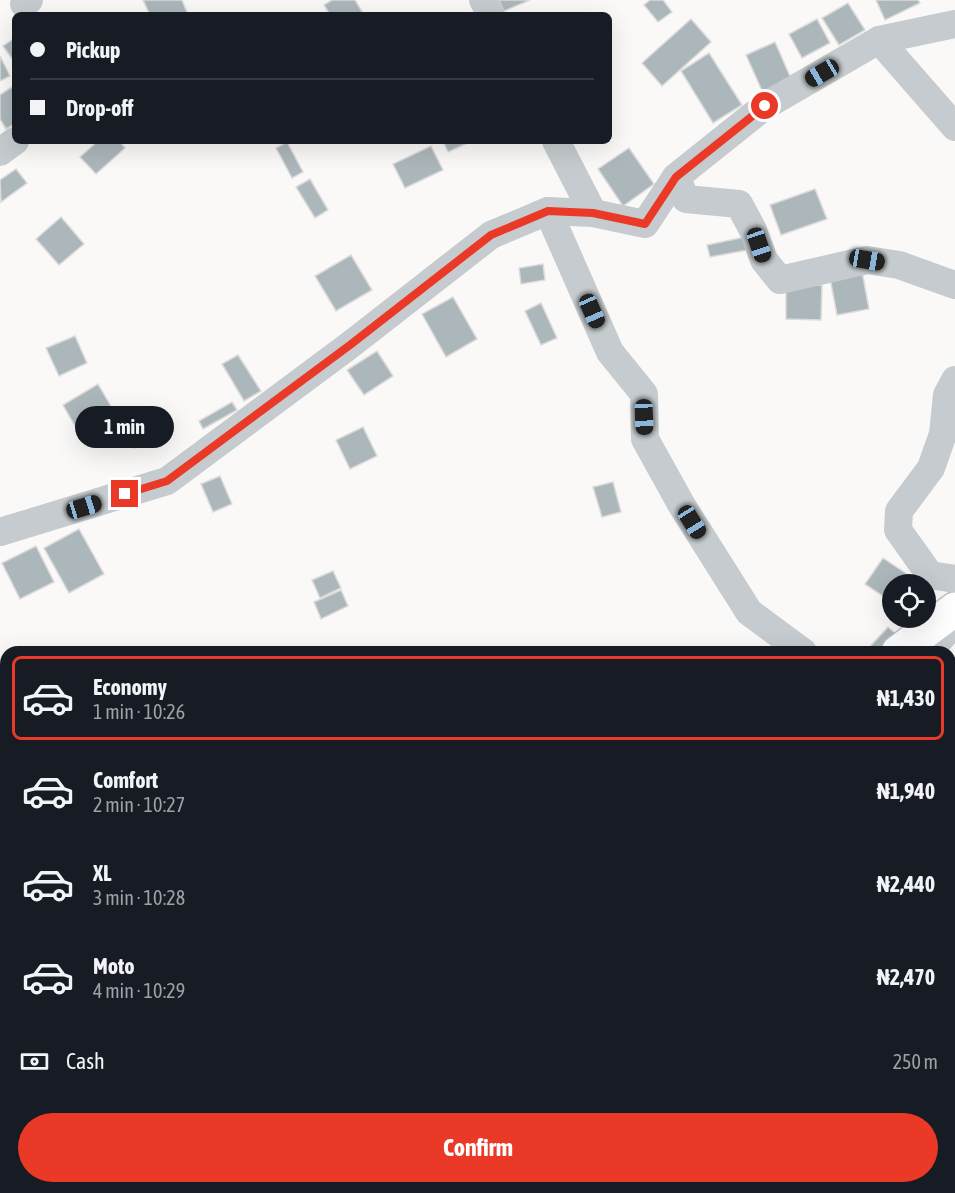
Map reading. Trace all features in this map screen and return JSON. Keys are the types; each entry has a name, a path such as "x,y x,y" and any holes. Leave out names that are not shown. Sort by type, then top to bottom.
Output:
{"highway":[{"path":"906,646 955,609"}],"street":[{"path":"0,532 167,481 350,345 491,235 548,211 593,213 645,224 676,177 765,106 879,39 955,24"},
{"path":"879,39 955,127"},
{"path":"558,144 593,213"},
{"path":"676,177 686,199 739,204 753,230 764,261 780,280 867,260 899,266 955,285"},
{"path":"548,211 610,352 644,394 645,439 681,504 749,612 795,646"},
{"path":"955,380 947,395 943,434 931,468 899,511 898,530 930,575 955,579"},
{"path":"934,646 955,622"}],"building":[{"path":"143,0 182,0 187,12 149,12"},
{"path":"332,0 355,0 362,12 328,12 324,5"},
{"path":"499,0 530,0 504,11"},
{"path":"650,0 663,0 672,12 658,22 644,5"},
{"path":"876,0 918,0 920,3 885,20"},
{"path":"848,3 865,30 839,45 822,18"},
{"path":"691,19 711,42 662,86 642,63"},
{"path":"817,19 830,43 802,58 789,34"},
{"path":"12,40 12,59 3,46"},
{"path":"775,42 793,83 764,95 746,55"},
{"path":"709,53 742,105 713,123 681,71"},
{"path":"0,56 10,76 0,81"},
{"path":"12,87 12,126 6,129 0,119 0,95"},
{"path":"95,144 122,144 125,148 96,174 80,157"},
{"path":"288,144 303,172 292,178 276,148"},
{"path":"444,144 465,144 448,152"},
{"path":"431,146 443,170 405,188 393,164"},
{"path":"629,148 654,184 623,206 598,169"},
{"path":"16,169 27,183 1,202 0,180"},
{"path":"310,179 328,210 315,218 296,187"},
{"path":"815,189 827,219 781,235 770,205"},
{"path":"61,217 84,244 59,265 36,239"},
{"path":"745,237 748,250 710,257 707,245"},
{"path":"351,255 372,290 336,311 315,276"},
{"path":"543,264 545,280 521,284 519,268"},
{"path":"862,271 869,309 837,315 830,278"},
{"path":"786,285 822,285 821,320 786,319"},
{"path":"453,297 477,339 446,357 422,314"},
{"path":"541,303 557,338 541,345 525,311"},
{"path":"75,336 87,363 59,376 46,348"},
{"path":"377,351 393,376 364,395 347,370"},
{"path":"238,355 261,391 244,401 222,364"},
{"path":"98,384 113,410 78,431 63,405"},
{"path":"232,402 237,410 203,429 199,421"},
{"path":"135,413 148,442 134,448 121,419"},
{"path":"363,427 377,456 350,469 336,440"},
{"path":"220,476 232,504 213,512 201,484"},
{"path":"613,482 621,512 602,517 593,487"},
{"path":"79,529 104,574 69,593 44,548"},
{"path":"36,546 54,582 20,599 2,563"},
{"path":"883,558 907,574 882,574 882,595 865,584"},
{"path":"333,571 341,588 320,598 312,580"},
{"path":"341,590 348,606 321,619 314,602"},
{"path":"889,628 910,646 871,646"}],"route":[{"path":"125,494 167,481 350,345 491,235 548,211 593,213 645,224 676,177 765,106"}]}
